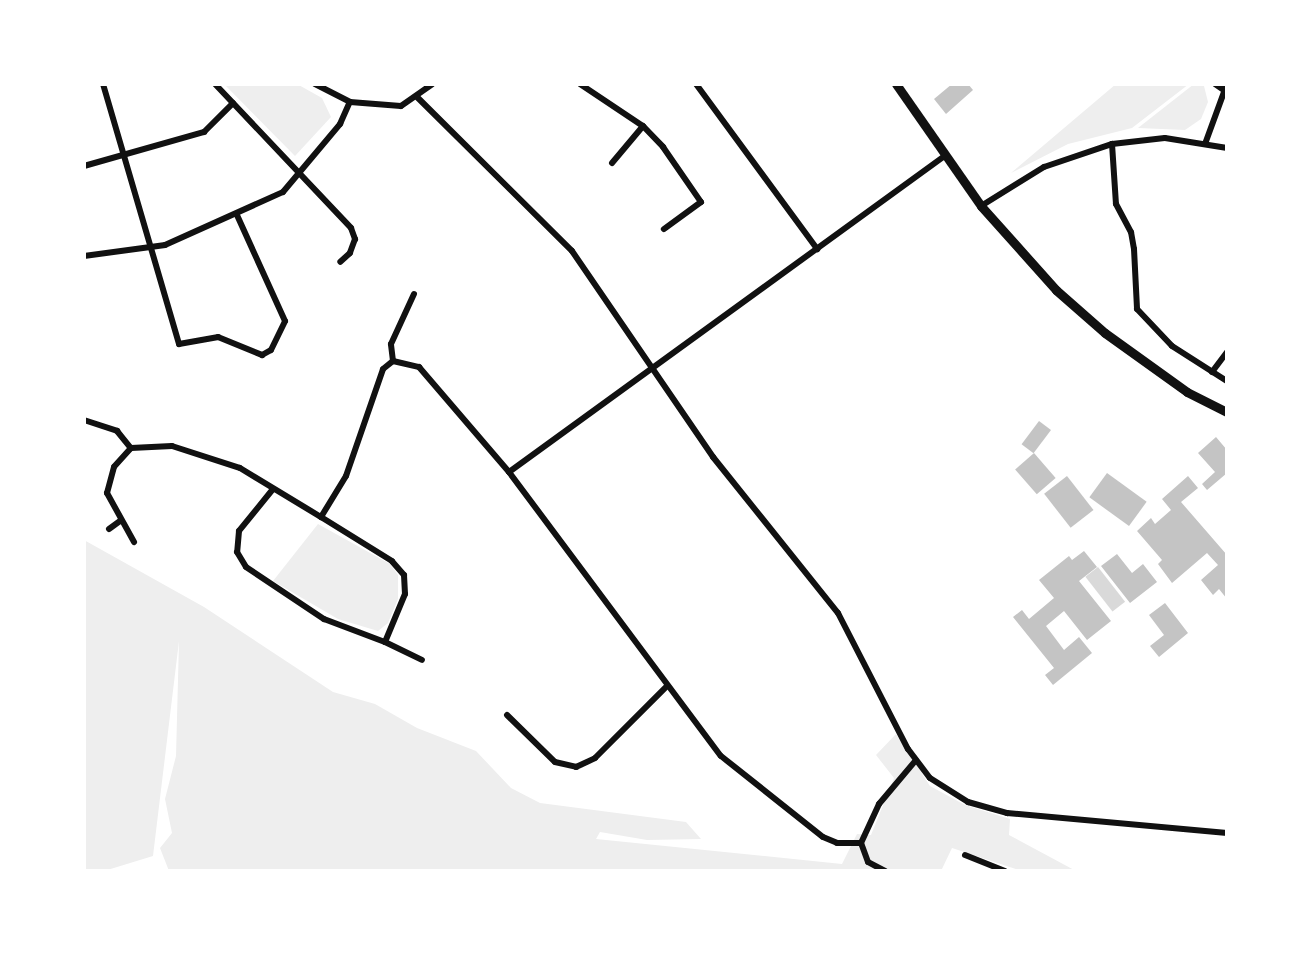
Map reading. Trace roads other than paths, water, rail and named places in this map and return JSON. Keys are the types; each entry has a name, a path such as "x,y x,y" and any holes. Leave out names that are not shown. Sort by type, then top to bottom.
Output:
{"main road":[{"path":"896,84 981,206 1056,290 1105,333 1187,392 1227,412"}],"street":[{"path":"103,84 179,344 218,338 262,355 271,350 285,321 237,215"},
{"path":"215,84 351,228 355,239 350,253 340,262"},
{"path":"315,84 350,102 401,106 432,84"},
{"path":"580,84 643,126 663,148 701,202 664,229"},
{"path":"593,93 598,84"},
{"path":"696,84 817,249"},
{"path":"1205,144 1226,87 1214,84"},
{"path":"417,97 572,251 652,369 761,521 838,613 916,760 930,778 986,808 1227,832"},
{"path":"84,256 150,247 237,215 283,191 340,124 350,102"},
{"path":"84,166 204,132 233,103"},
{"path":"612,163 643,126"},
{"path":"981,206 1044,167 1112,144 1164,138 1227,148"},
{"path":"1112,144 1116,204 1131,232 1134,249 1137,309 1154,332 1227,381"},
{"path":"509,472 946,155"},
{"path":"393,361 391,344 414,294"},
{"path":"1212,372 1227,352"},
{"path":"393,361 419,367 509,472 667,686 741,776 823,836 837,843 861,843"},
{"path":"321,517 346,476 383,369 393,361"},
{"path":"84,420 117,430 131,449"},
{"path":"134,542 120,521 107,493 114,467 131,449 173,446 240,468 392,561 404,575 405,594 385,642"},
{"path":"273,489 239,531 237,552 246,567 324,619 385,642 422,660"},
{"path":"109,528 120,521"},
{"path":"507,715 555,762 576,766 595,758 667,686"},
{"path":"885,871 869,862 861,843 879,804 916,760"},
{"path":"965,855 1005,871"},
{"path":"979,871 984,862"}]}
